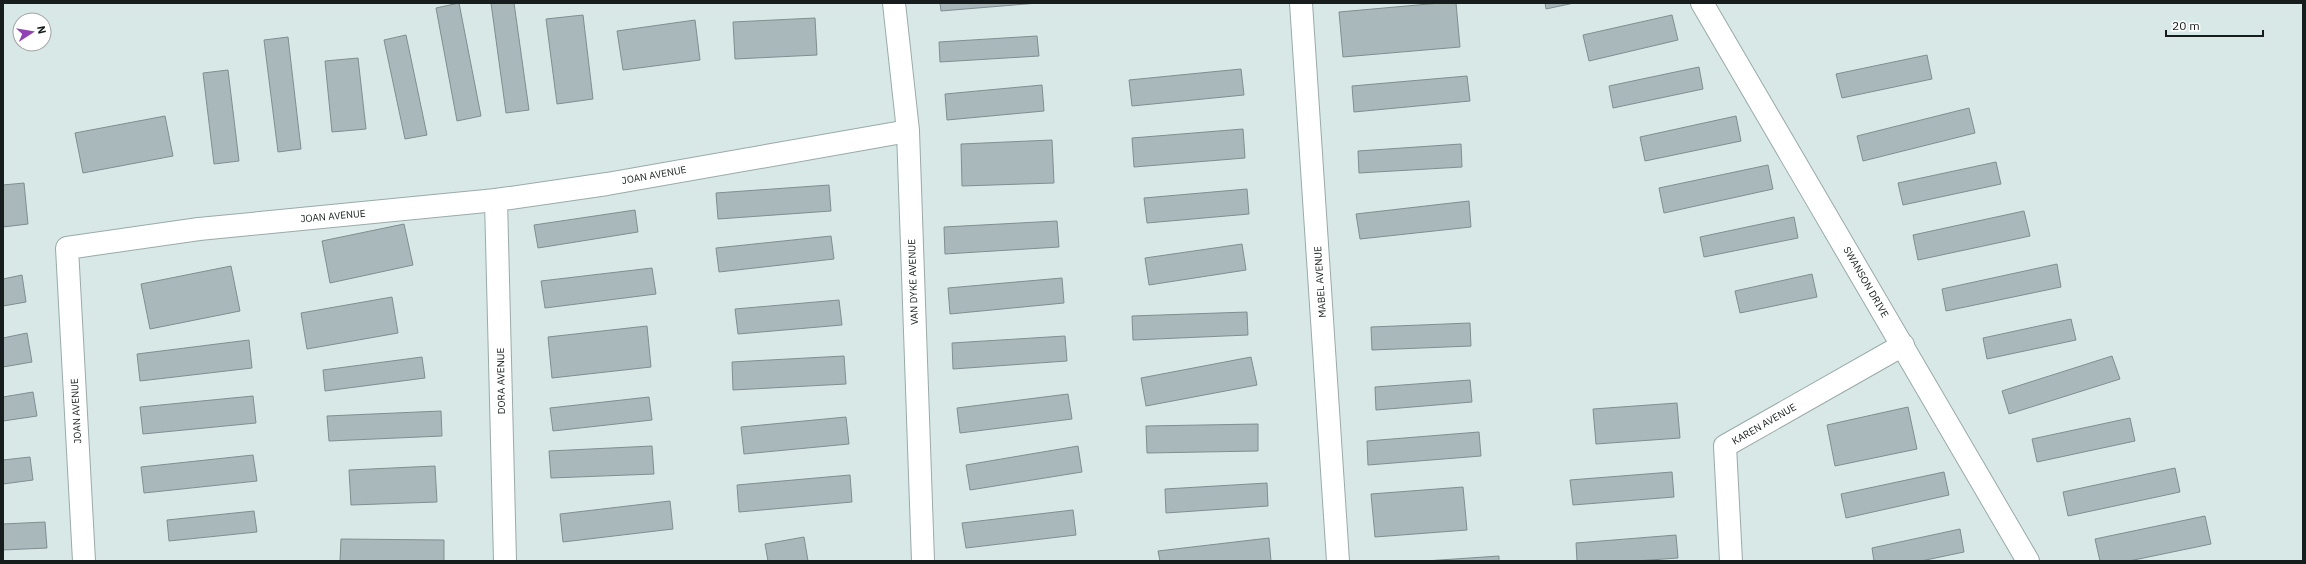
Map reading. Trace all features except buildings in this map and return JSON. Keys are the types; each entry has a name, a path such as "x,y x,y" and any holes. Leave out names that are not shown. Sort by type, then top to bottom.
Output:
{"street":[{"name":"VAN DYKE AVENUE","path":"894,3 908,131 923,561"},
{"name":"MABEL AVENUE","path":"1301,3 1338,561"},
{"name":"SWANSON DRIVE","path":"1702,3 2028,561"},
{"name":"JOAN AVENUE","path":"84,561 67,248 199,229 496,200 608,184 908,131"},
{"name":"DORA AVENUE","path":"496,200 505,561"},
{"name":"KAREN AVENUE","path":"1731,561 1725,446 1903,345"}]}
